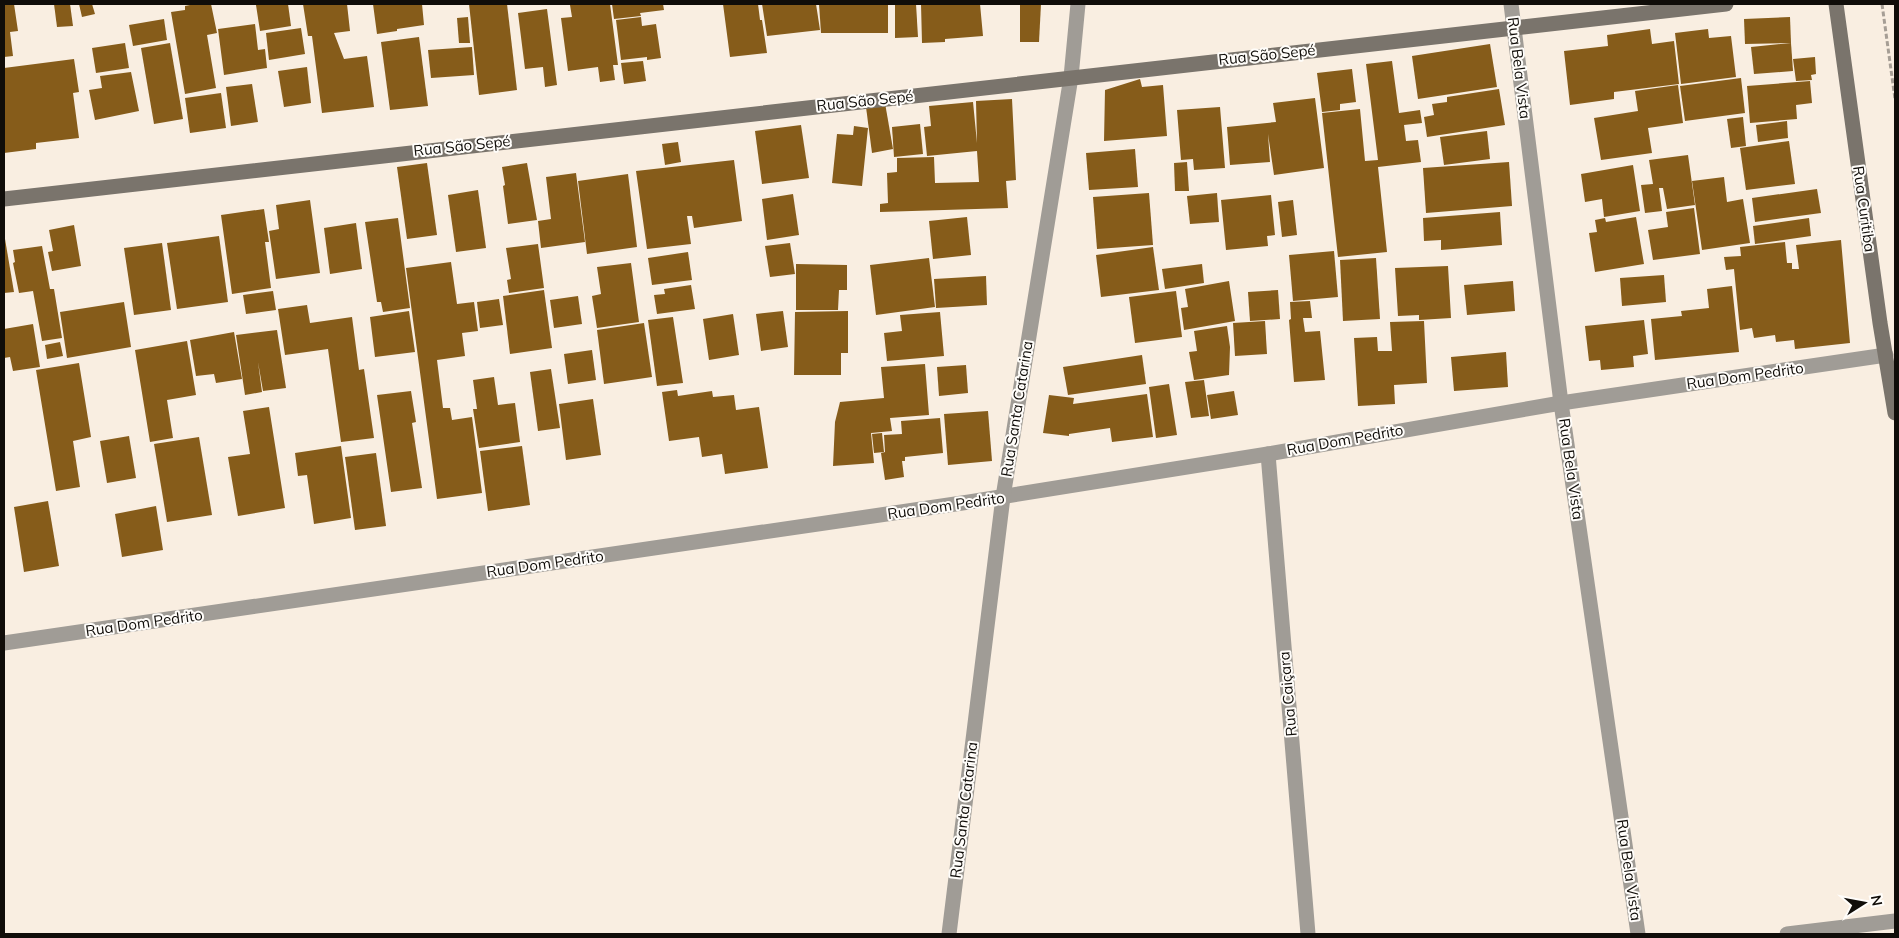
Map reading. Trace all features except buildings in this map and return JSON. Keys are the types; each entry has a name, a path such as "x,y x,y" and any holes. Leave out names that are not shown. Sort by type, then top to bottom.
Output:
{"street":[{"name":"Rua Santa Catarina","path":"949,934 1003,497 1071,77 1078,4"},
{"name":"Rua Bela Vista","path":"1511,4 1562,402 1638,934"},
{"name":"Rua São Sepé","path":"4,199 1726,4"},
{"name":"Rua Curitiba","path":"1836,4 1895,413"},
{"name":"Rua Dom Pedrito","path":"4,643 1003,497 1268,454 1562,402 1886,355"},
{"name":"Rua Caiçara","path":"1268,454 1308,934"},
{"path":"1787,934 1895,920"}],"path":[{"path":"1882,4 1895,99"}]}
